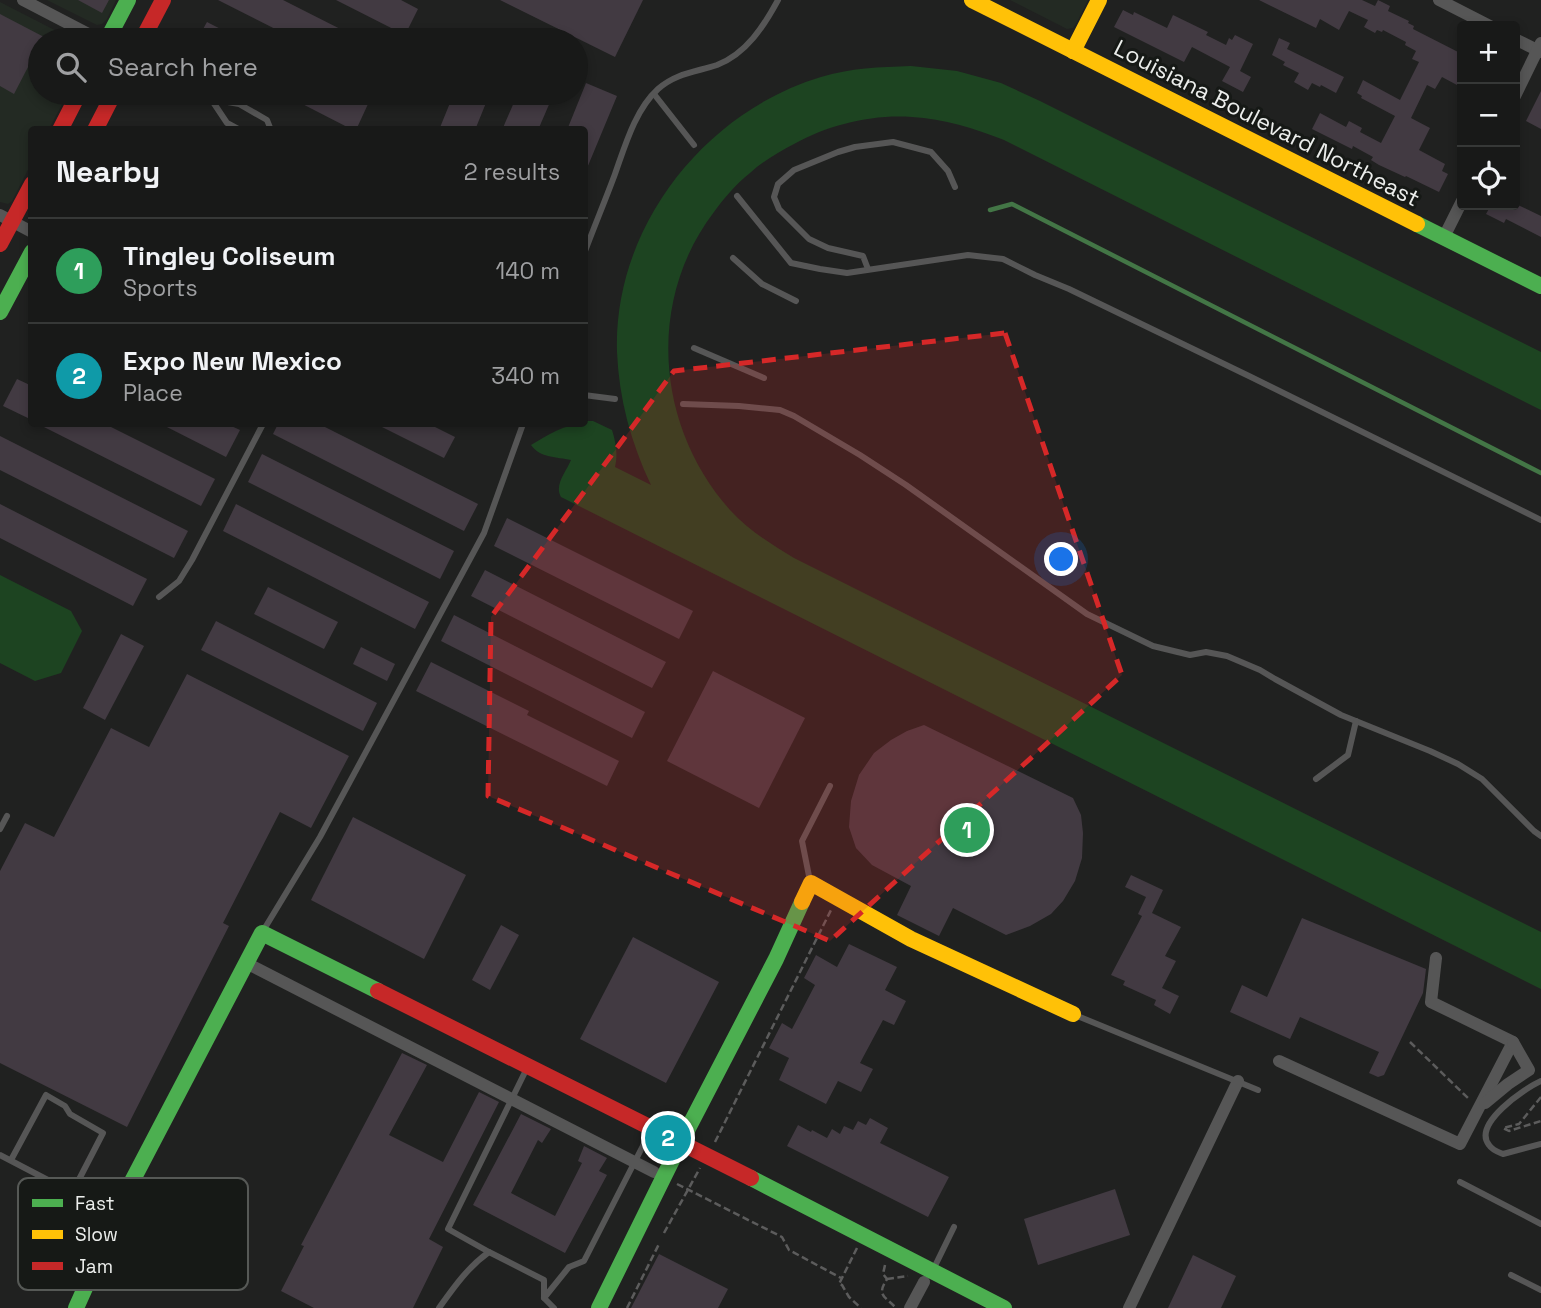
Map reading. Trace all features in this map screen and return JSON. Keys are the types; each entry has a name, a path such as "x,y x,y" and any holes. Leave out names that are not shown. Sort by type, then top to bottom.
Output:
{"street":[{"path":"23,0 77,28"},
{"path":"113,28 128,0"},
{"path":"148,28 163,0"},
{"name":"Louisiana Boulevard Northeast","path":"972,0 1541,286"},
{"path":"1073,51 1099,0"},
{"path":"1439,0 1480,21"},
{"path":"1520,40 1540,49 1520,87"},
{"path":"62,126 73,105"},
{"path":"97,126 108,105"},
{"path":"0,244 6,218 28,189"},
{"path":"1444,237 1458,210"},
{"path":"6,218 28,230"},
{"path":"0,312 28,260"},
{"path":"599,1308 776,959 811,883 911,939 1073,1014"},
{"path":"134,1178 262,933 892,1250 928,1277 1004,1308"},
{"path":"1436,958 1431,1002 1513,1042 1529,1070 1479,1107"},
{"path":"246,963 654,1172"},
{"path":"1279,1062 1460,1144 1513,1042"},
{"path":"1129,1308 1238,1081"},
{"path":"910,1308 928,1277"},
{"path":"76,1308 84,1290"}],"lane":[{"path":"588,244 632,128 657,89 677,76 718,64 738,54 757,33 778,0"},
{"path":"654,94 694,145"},
{"path":"215,105 227,122 234,126"},
{"path":"241,105 267,120 269,126"},
{"path":"868,269 863,256 828,248 809,239 779,209 774,197 778,184 794,170 838,152 893,142 930,152 948,171 955,187"},
{"path":"737,196 791,263 847,273 968,255 1003,259 1541,520"},
{"path":"733,258 762,284 796,301"},
{"path":"694,348 764,378"},
{"path":"588,396 615,399"},
{"path":"683,404 780,410 794,416 906,485 1087,614 1153,646 1190,655 1206,652 1227,656 1260,670 1356,721 1458,764 1482,779 1541,836"},
{"path":"159,597 179,581 192,560 261,427"},
{"path":"262,933 320,837 484,533 522,427"},
{"path":"1316,779 1348,755 1356,721"},
{"path":"811,883 802,841 830,786"},
{"path":"0,830 7,816"},
{"path":"1073,1014 1258,1090"},
{"path":"528,1066 448,1229 544,1280 544,1298 554,1308"},
{"path":"1541,1081 1507,1103 1486,1135 1490,1147 1503,1154 1541,1144"},
{"path":"0,1164 46,1095 65,1106 70,1114 103,1133 80,1178"},
{"path":"544,1298 569,1267 584,1261 652,1128"},
{"path":"5,1157 44,1178"},
{"path":"1460,1182 1541,1224"},
{"path":"928,1277 954,1227"},
{"path":"439,1308 454,1285 472,1265 489,1252"},
{"path":"1511,1275 1541,1290"}],"path":[{"path":"714,1144 838,898"},
{"path":"1410,1042 1479,1107"},
{"path":"1541,1097 1519,1124 1503,1128 1508,1131 1541,1121"},
{"path":"664,1233 700,1168"},
{"path":"676,1183 782,1237 789,1250 841,1279"},
{"path":"861,1308 839,1284 863,1236"},
{"path":"627,1308 659,1244"},
{"path":"892,1250 883,1268 887,1279 881,1292 896,1308"}],"highlighted area":[{"path":"1005,333 1122,675 830,941 488,796 491,617 674,371"}],"shaded area":[{"path":"47,0 116,0 107,19 97,25"},
{"path":"1010,0 1088,0 1073,28 1067,29"},
{"path":"0,2 51,28 28,28 28,105 62,105 51,126 28,126 28,170 12,201 8,204 0,202"}],"green space":[{"path":"911,66 957,71 1001,83 1541,352 1541,410 1004,140 936,120 881,117 821,131 766,161 726,196 692,247 677,284 670,324 669,363 674,403 687,441 705,477 737,517 794,558 1541,932 1541,989 561,497 560,483 571,460 544,455 531,445 567,427 588,427 588,421 612,430 616,448 615,467 651,485 632,437 620,387 617,352 620,306 631,262 649,220 674,181 704,147 739,117 778,94 821,77 877,68"},
{"path":"0,575 71,611 82,631 61,673 35,681 0,663"}],"building":[{"path":"78,0 109,0 102,13"},
{"path":"218,0 283,0 338,28 273,28"},
{"path":"336,0 401,0 418,9 408,28 391,28"},
{"path":"500,0 643,0 615,57 588,44 588,28 556,28"},
{"path":"1259,0 1362,0 1375,6 1378,0 1390,6 1388,11 1409,21 1408,23 1414,26 1413,29 1457,51 1457,85 1442,77 1435,89 1427,85 1411,118 1430,128 1419,150 1445,164 1442,171 1448,174 1439,192 1379,165 1371,160 1373,157 1353,146 1352,149 1312,129 1320,113 1346,127 1349,121 1362,128 1360,132 1381,143 1395,116 1361,98 1357,93 1363,80 1400,100 1419,62 1412,59 1416,51 1405,45 1406,42 1383,30 1377,30 1375,33 1364,27 1368,20 1349,11 1339,30 1320,19 1316,28"},
{"path":"1123,10 1133,15 1134,12 1167,28 1173,15 1208,32 1206,35 1226,45 1229,38 1232,40 1235,35 1253,44 1240,71 1251,77 1243,92 1222,81 1230,67 1192,47 1184,62 1114,27"},
{"path":"0,14 28,29 28,67 14,94 0,86"},
{"path":"207,22 219,28 204,28"},
{"path":"1279,38 1290,43 1287,49 1344,77 1336,93 1312,83 1308,90 1294,82 1299,73 1283,65 1285,62 1272,55"},
{"path":"588,84 617,96 588,166 588,126 569,126 577,105 588,105"},
{"path":"1541,91 1541,129 1526,121"},
{"path":"304,105 368,105 358,126 345,126"},
{"path":"449,105 485,105 477,126 441,126"},
{"path":"513,105 549,105 540,126 504,126"},
{"path":"1520,206 1541,216 1541,237 1506,219 1504,223 1486,214 1488,210 1520,210"},
{"path":"17,379 28,384 28,418 3,406"},
{"path":"44,427 111,427 215,479 201,506"},
{"path":"167,427 234,427 240,430 226,457"},
{"path":"276,427 325,427 478,504 464,531 273,434"},
{"path":"382,427 435,427 455,437 444,458"},
{"path":"0,436 188,531 174,558 0,470"},
{"path":"262,454 454,551 440,579 248,482"},
{"path":"0,504 147,579 133,606 0,538"},
{"path":"236,504 429,602 415,629 223,531"},
{"path":"507,518 693,611 679,639 494,546"},
{"path":"485,570 666,662 652,688 471,596"},
{"path":"268,587 338,622 324,649 254,614"},
{"path":"454,615 645,712 632,738 441,641"},
{"path":"216,621 377,703 363,731 201,650"},
{"path":"121,634 144,646 105,720 83,708"},
{"path":"361,647 395,664 387,681 353,664"},
{"path":"431,662 529,711 527,715 619,761 607,786 416,691"},
{"path":"713,671 805,718 759,808 667,761"},
{"path":"187,674 349,756 311,828 280,812 223,923 229,926 127,1127 0,1063 0,871 25,823 54,837 111,728 149,747"},
{"path":"924,725 1073,798 1081,815 1082,858 1075,881 1051,914 1006,935 953,908 939,936 897,915 911,886 872,865 856,848 849,827 851,801 859,775 874,753 907,731"},
{"path":"353,817 466,875 424,959 311,900"},
{"path":"1131,875 1163,890 1152,913 1181,927 1165,956 1176,961 1162,988 1179,996 1170,1014 1154,1005 1156,1000 1123,985 1125,981 1111,975 1142,916 1138,914 1146,897 1125,887"},
{"path":"1302,918 1426,969 1423,993 1384,1075 1378,1077 1369,1073 1379,1052 1300,1017 1290,1039 1230,1012 1242,985 1267,997"},
{"path":"501,925 519,935 490,990 472,980"},
{"path":"633,937 719,982 666,1083 580,1039"},
{"path":"849,944 897,967 885,990 906,1001 894,1025 883,1020 860,1063 873,1069 861,1092 838,1081 826,1104 779,1080 789,1058 769,1048 782,1023 792,1029 815,985 804,978 816,955 837,967"},
{"path":"402,1053 427,1065 389,1135 443,1162 479,1092 499,1102 429,1239 443,1247 413,1308 314,1308 281,1291 304,1246 301,1245"},
{"path":"521,1114 551,1129 542,1143 538,1140 511,1193 555,1216 582,1163 578,1161 584,1146 607,1158 599,1171 607,1175 565,1253 473,1205"},
{"path":"870,1118 888,1128 880,1143 949,1177 928,1217 787,1146 798,1125 827,1138 832,1129 840,1134 844,1126 853,1130 858,1121 866,1125"},
{"path":"1115,1189 1130,1235 1038,1265 1024,1219"},
{"path":"659,1254 728,1289 718,1308 631,1308"},
{"path":"1193,1255 1236,1276 1221,1308 1168,1308"}],"waterway":[{"path":"990,210 1012,204 1541,473"}],"traffic: fast":[{"path":"113,28 128,0"},
{"path":"1417,224 1541,286"},
{"path":"0,312 28,260"},
{"path":"599,1308 776,959 802,902"},
{"path":"134,1178 262,933 378,991"},
{"path":"751,1178 1004,1308"},
{"path":"76,1308 84,1290"}],"traffic: slow":[{"path":"972,0 1417,224"},
{"path":"1073,51 1099,0"},
{"path":"802,902 811,883 911,939 1073,1014"}],"traffic: jam":[{"path":"148,28 163,0"},
{"path":"62,126 73,105"},
{"path":"97,126 108,105"},
{"path":"0,244 28,192"},
{"path":"378,991 751,1178"}],"place":[{"name":"Tingley Coliseum","path":"967,830"},
{"name":"Expo New Mexico","path":"668,1138"}]}
